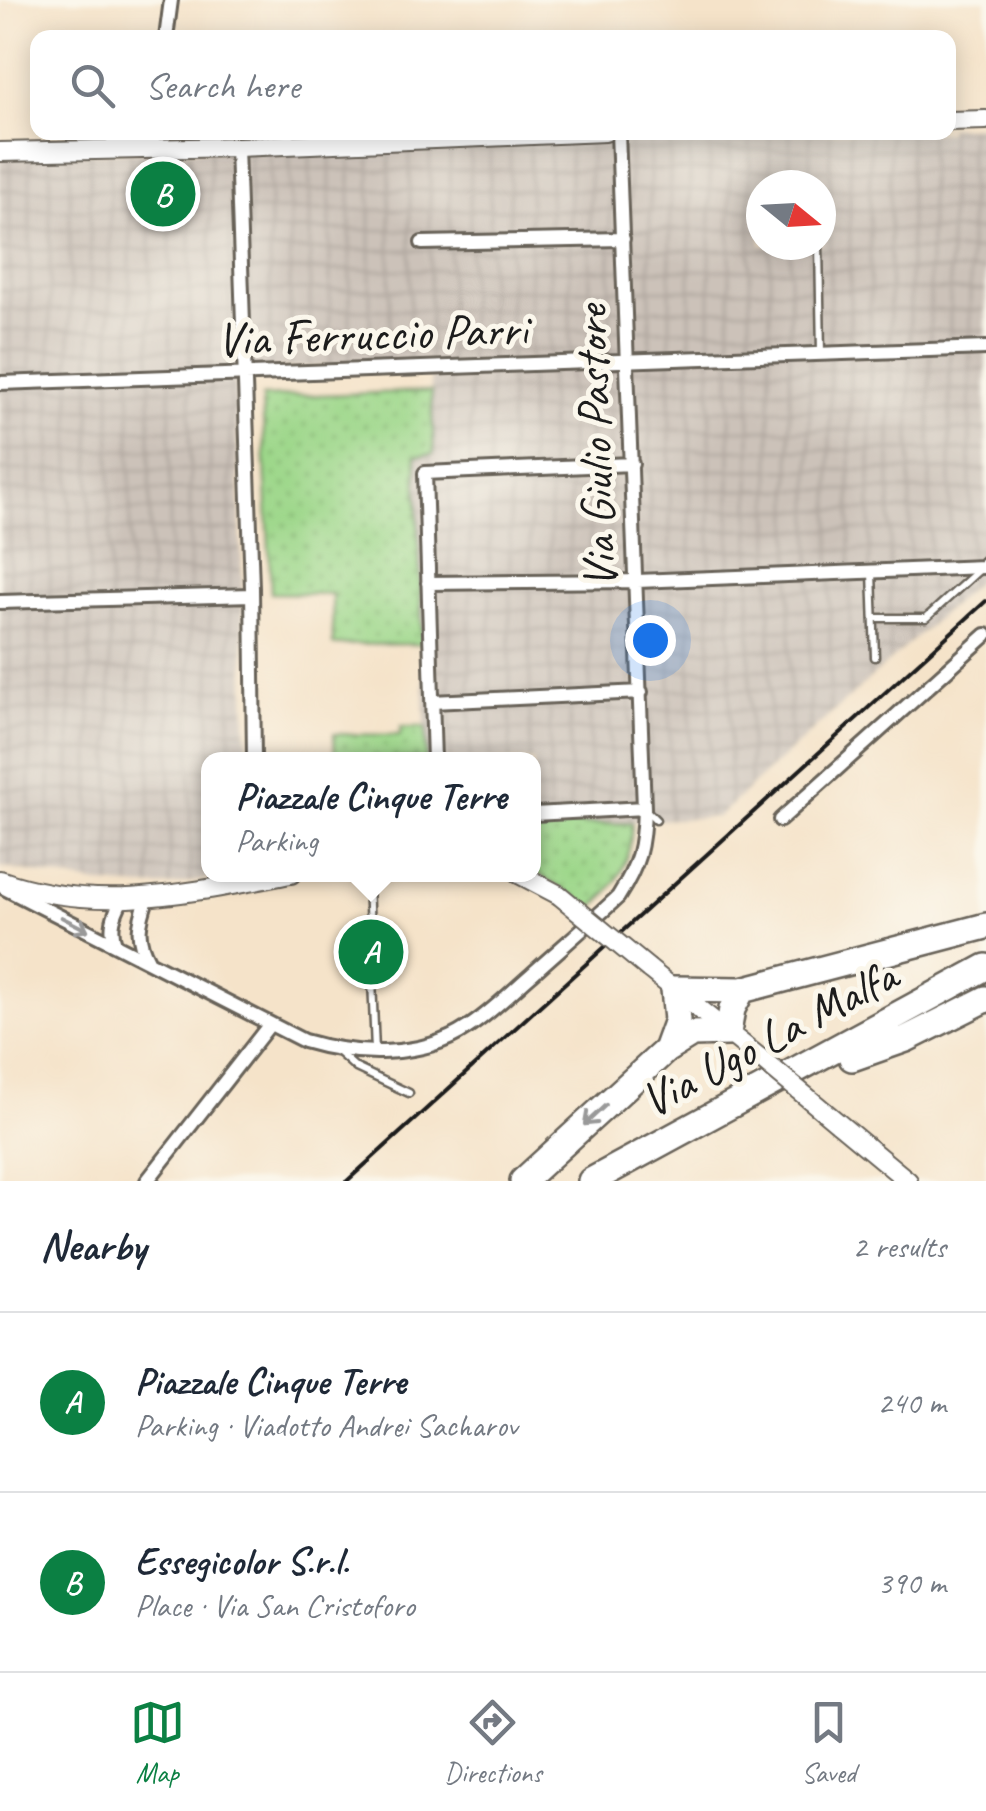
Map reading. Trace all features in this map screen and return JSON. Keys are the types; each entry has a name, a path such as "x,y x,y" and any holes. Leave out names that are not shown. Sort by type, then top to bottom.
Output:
{"highway":[{"path":"666,1050 677,1020 674,989 742,990 986,926"},
{"name":"Via Ugo La Malfa","path":"591,1181 986,967"},
{"name":"Via Ugo La Malfa","path":"626,1181 986,987"},
{"path":"524,1181 666,1050 692,1034 728,1032 732,1009 742,990"},
{"path":"852,1058 906,1039 986,999"}],"main road":[{"path":"956,121 986,120"},
{"path":"0,152 150,141 237,147 409,140"},
{"path":"0,883 78,899 147,900 235,882"},
{"path":"534,882 559,895 908,1181"}],"street":[{"path":"167,30 171,0"},
{"name":"Via Giulio Pastore","path":"0,883 270,1024 336,1050 374,1051 401,1051 434,1044 466,1029 618,898 634,874 644,847 642,692 618,140"},
{"path":"237,147 254,752"},
{"path":"422,243 623,239"},
{"name":"Via Ferruccio Parri","path":"0,383 986,348"},
{"path":"434,752 425,473 632,464"},
{"path":"428,583 637,581 984,565"},
{"path":"0,602 252,595"},
{"path":"780,820 986,635"},
{"path":"432,702 642,692"},
{"path":"541,814 644,808"},
{"path":"114,944 110,932 122,899"},
{"path":"147,900 138,926 139,944 150,962"},
{"path":"147,1181 270,1024"}],"lane":[{"path":"819,260 821,354"},
{"path":"874,618 926,618 984,565"},
{"path":"872,571 875,657"},
{"path":"644,808 656,820"},
{"path":"368,883 374,1051"},
{"path":"336,1050 356,1068 409,1093"}],"shaded area":[{"path":"986,126 986,574 717,817 541,826 541,752 426,752 416,455 434,453 430,363 236,370 247,752 201,752 201,880 143,887 99,884 0,867 0,156 543,140 956,140 956,127"}],"green space":[{"path":"431,391 434,454 416,456 422,644 333,645 332,594 271,593 262,397"},
{"path":"401,727 425,727 426,752 335,752 334,734 400,735"},
{"path":"632,823 622,870 592,908 541,875 541,826"}],"railway":[{"path":"347,1181 986,601"}],"place":[{"name":"Essegicolor S.r.l.","path":"163,194"},
{"name":"Piazzale Cinque Terre","path":"371,952"}]}
